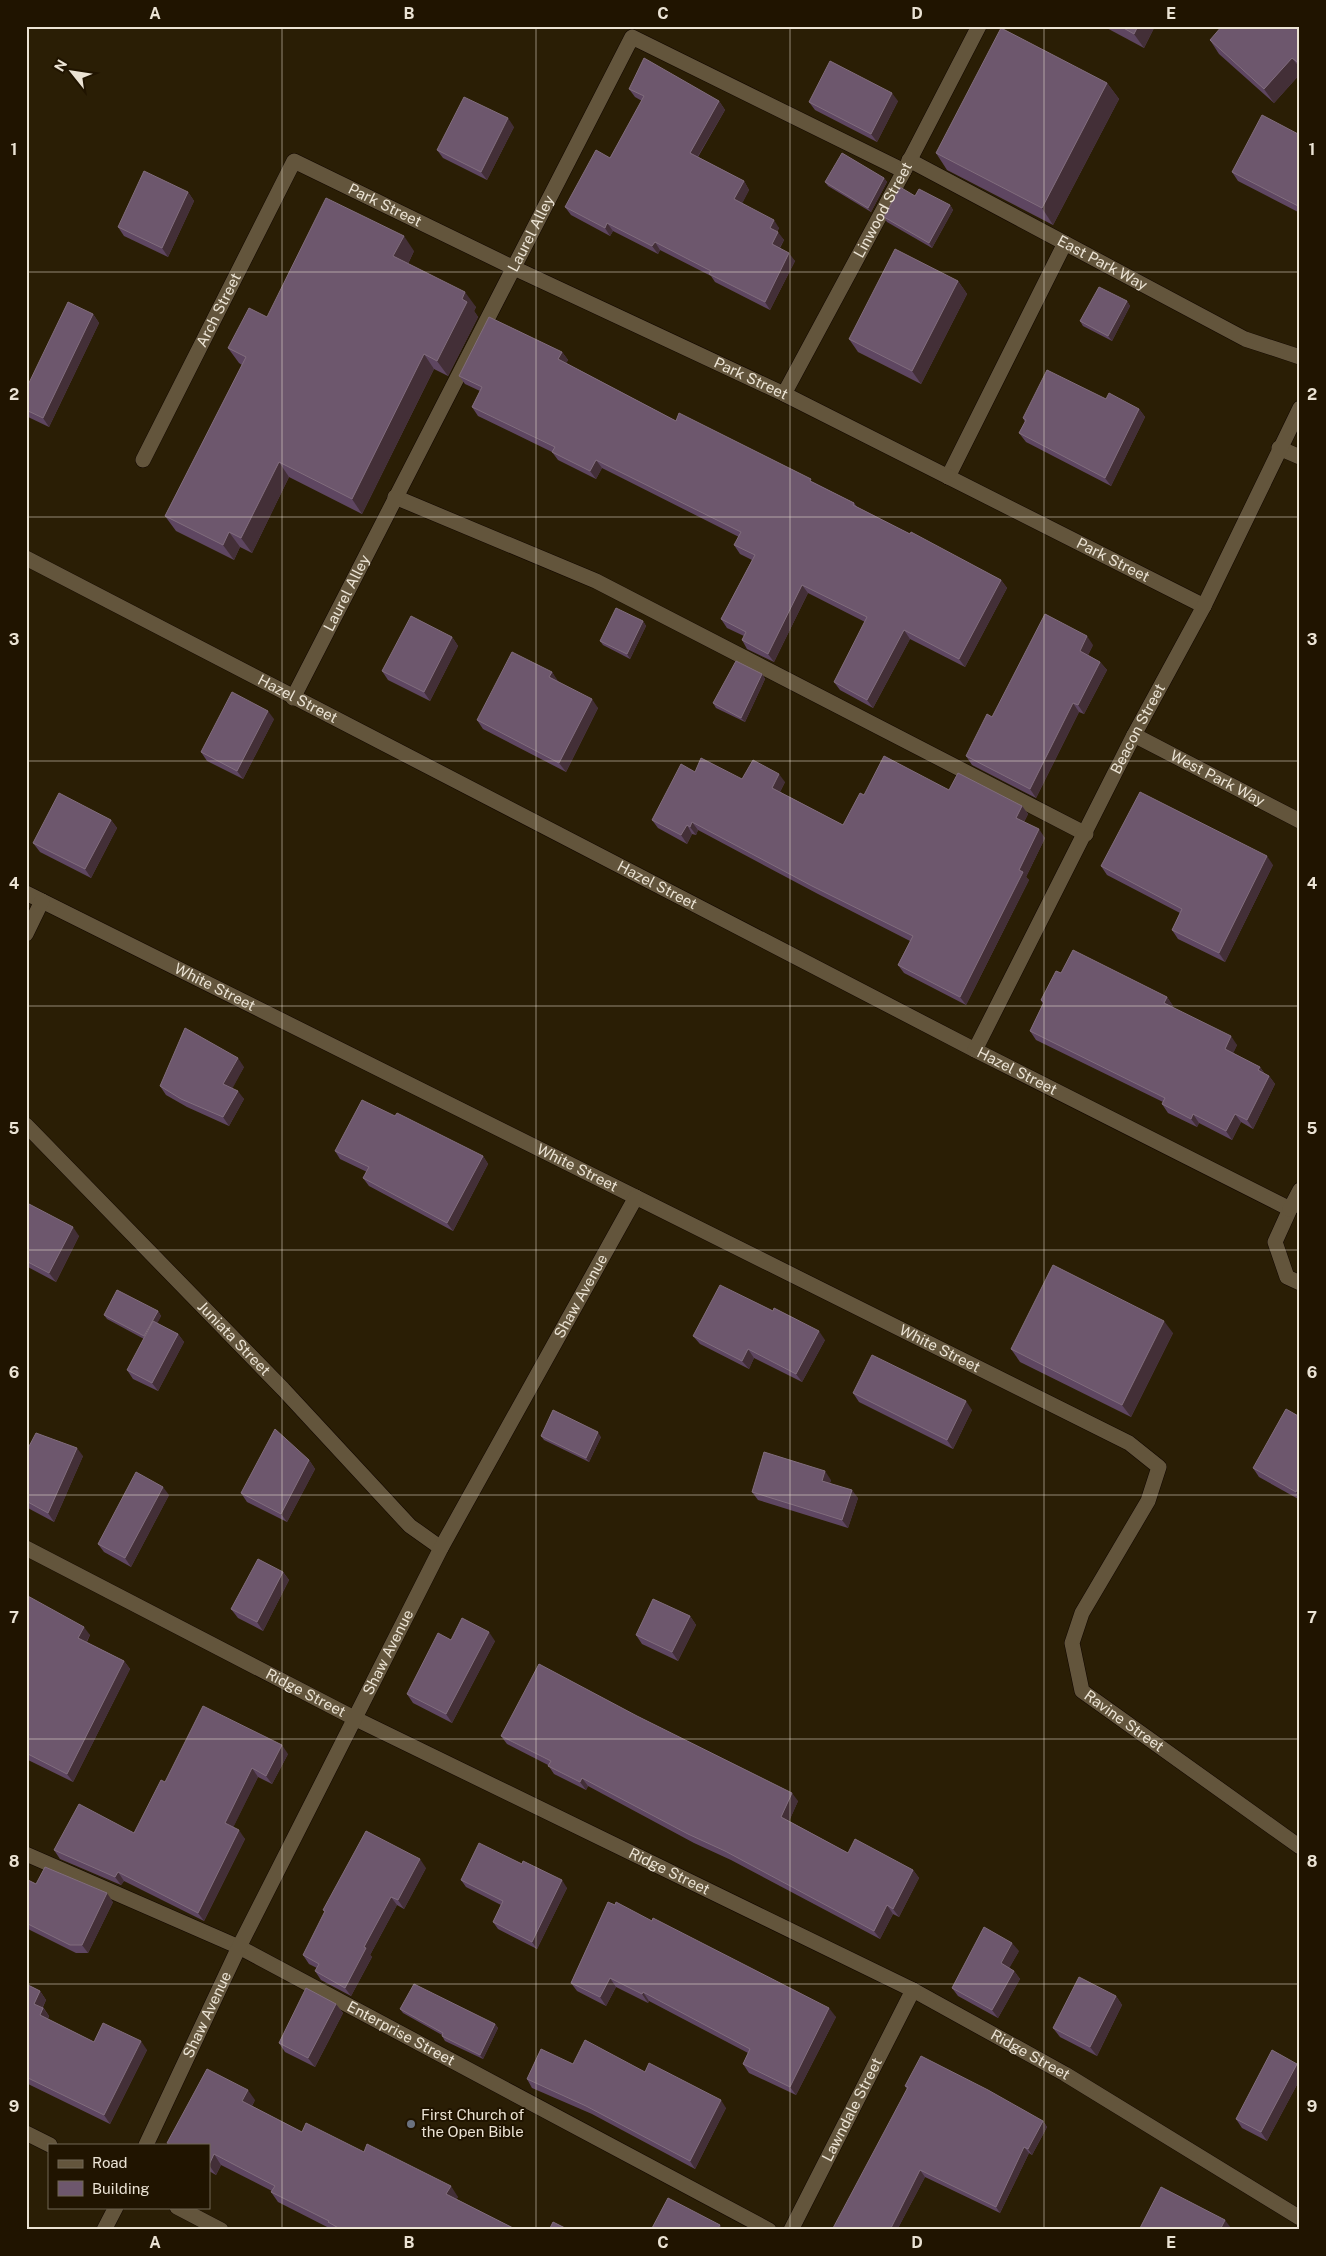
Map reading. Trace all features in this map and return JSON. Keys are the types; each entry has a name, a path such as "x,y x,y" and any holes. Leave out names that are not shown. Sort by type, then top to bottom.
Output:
{"street":[{"name":"Linwood Street","path":"784,394 979,26"},
{"name":"Laurel Alley","path":"293,698 512,267 632,37 906,165"},
{"name":"Park Street","path":"294,161 512,267 784,394 1204,606"},
{"name":"Arch Street","path":"142,460 294,161"},
{"name":"East Park Way","path":"906,165 1064,243 1245,339 1300,357"},
{"path":"948,477 1064,243"},
{"name":"Beacon Street","path":"975,1050 1086,834 1134,735 1204,606 1300,408"},
{"path":"1279,448 1300,458"},
{"path":"395,497 596,581 1086,834"},
{"name":"Hazel Street","path":"26,558 975,1050 1290,1209"},
{"name":"West Park Way","path":"1134,735 1300,821"},
{"name":"White Street","path":"26,893 1128,1443"},
{"path":"26,934 42,901"},
{"name":"Juniata Street","path":"26,1125 283,1389 410,1526 441,1548"},
{"path":"1300,1190 1275,1242 1287,1276 1300,1283"},
{"name":"Shaw Avenue","path":"146,2144 239,1947 441,1548 636,1197"},
{"name":"Ravine Street","path":"1128,1443 1159,1467 1148,1501 1082,1613 1072,1643 1082,1691 1300,1847"},
{"name":"Ridge Street","path":"26,1548 354,1718 913,1990 1066,2074 1300,2218"},
{"name":"Enterprise Street","path":"26,1854 239,1947 769,2230"},
{"name":"Lawndale Street","path":"791,2230 913,1990"},
{"path":"26,2134 48,2144"},
{"path":"104,2230 115,2208"},
{"path":"179,2208 221,2230"}],"building":[{"path":"1120,26 1138,26 1134,34"},
{"path":"1222,26 1300,26 1300,64 1292,58 1264,89 1210,40"},
{"path":"1001,28 1107,83 1042,208 936,153"},
{"path":"644,58 719,101 690,153 744,181 734,199 774,220 770,228 778,232 772,244 789,253 765,302 709,274 711,271 655,242 652,246 607,223 605,228 565,207 596,150 610,158 644,96 629,89"},
{"path":"830,61 892,93 871,134 809,102"},
{"path":"464,97 508,118 481,172 437,150"},
{"path":"1262,115 1300,135 1300,207 1232,172"},
{"path":"842,153 884,178 868,208 825,182"},
{"path":"144,171 188,192 162,248 118,227"},
{"path":"900,187 915,196 919,189 950,205 929,243 884,217"},
{"path":"326,198 404,236 393,256 465,292 462,299 467,302 437,361 424,354 352,499 279,462 241,538 229,532 223,545 165,516 246,357 228,348 249,308 267,317"},
{"path":"895,249 958,281 912,371 849,339"},
{"path":"1099,287 1127,301 1108,336 1080,321"},
{"path":"68,302 93,314 43,418 26,410 26,389"},
{"path":"489,317 562,352 558,359 676,421 679,413 811,479 810,481 854,503 853,505 910,534 911,532 1001,580 959,659 904,630 867,700 834,682 867,617 802,585 768,654 742,640 746,632 721,619 755,555 734,545 741,532 596,460 590,471 552,452 555,447 472,407 482,387 459,376"},
{"path":"1047,370 1106,399 1109,393 1139,409 1105,478 1019,433 1026,420 1023,418"},
{"path":"616,608 643,621 627,654 600,641"},
{"path":"1045,614 1087,636 1080,651 1100,662 1078,705 1073,703 1030,789 966,756 987,714 992,717"},
{"path":"411,616 452,637 424,692 382,671"},
{"path":"512,652 552,672 549,677 592,699 559,763 477,720"},
{"path":"736,661 762,674 741,718 713,703"},
{"path":"232,692 268,711 237,771 201,752"},
{"path":"884,756 949,790 958,773 1022,806 1016,818 1039,829 1019,870 1023,872 960,997 898,965 913,936 812,886 692,822 690,827 687,825 681,835 652,820 681,764 695,772 701,758 742,779 753,760 779,774 772,788 843,825 860,793 864,795"},
{"path":"1140,792 1267,856 1219,953 1172,930 1182,909 1101,866"},
{"path":"59,793 111,820 85,869 33,843"},
{"path":"1073,950 1167,997 1164,1003 1231,1036 1225,1049 1260,1067 1258,1070 1269,1076 1247,1120 1235,1114 1226,1131 1193,1114 1191,1119 1162,1104 1165,1098 1030,1031 1044,1002 1041,1000 1056,971 1061,973"},
{"path":"185,1028 238,1058 223,1084 238,1091 223,1117 181,1099 160,1086"},
{"path":"362,1100 395,1116 397,1113 483,1156 447,1223 363,1178 369,1167 335,1151"},
{"path":"29,1204 73,1227 49,1273 26,1261 26,1209"},
{"path":"1053,1265 1164,1321 1122,1405 1011,1349"},
{"path":"720,1285 773,1311 774,1308 819,1331 796,1374 748,1349 742,1361 693,1336"},
{"path":"117,1290 158,1311 144,1336 104,1315"},
{"path":"153,1321 178,1334 152,1383 127,1370"},
{"path":"872,1355 966,1401 947,1440 853,1393"},
{"path":"1286,1409 1300,1417 1300,1484 1296,1492 1253,1468"},
{"path":"553,1410 598,1432 586,1458 541,1436"},
{"path":"275,1429 309,1460 281,1514 241,1493"},
{"path":"36,1433 77,1448 48,1513 26,1501 26,1452"},
{"path":"764,1452 825,1471 822,1481 852,1490 842,1520 752,1492"},
{"path":"136,1472 163,1487 125,1558 98,1544"},
{"path":"258,1559 283,1572 257,1622 231,1609"},
{"path":"26,1595 84,1627 78,1638 124,1661 67,1774 26,1753"},
{"path":"653,1599 690,1616 672,1652 636,1635"},
{"path":"462,1618 489,1632 446,1714 407,1694 438,1633 451,1640"},
{"path":"539,1664 637,1716 792,1793 781,1817 848,1853 855,1839 913,1870 893,1909 887,1905 874,1931 725,1851 688,1834 582,1778 580,1782 548,1766 551,1761 501,1736"},
{"path":"203,1706 282,1745 266,1776 252,1768 225,1823 239,1830 198,1913 118,1872 115,1877 54,1850 79,1804 134,1833 161,1780 165,1782"},
{"path":"366,1831 420,1859 398,1900 391,1897 364,1947 366,1948 345,1988 315,1971 319,1964 303,1955 325,1911 323,1910"},
{"path":"479,1843 522,1864 523,1861 562,1880 532,1942 493,1922 503,1901 461,1880"},
{"path":"45,1867 107,1893 82,1945 70,1945 26,1923 26,1879 36,1884"},
{"path":"608,1902 615,1905 616,1902 652,1921 653,1918 829,2008 790,2087 743,2064 750,2049 643,1992 642,1994 610,1978 600,1997 571,1983"},
{"path":"984,1927 1012,1943 1001,1963 1014,1971 992,2010 952,1988"},
{"path":"1079,1977 1116,1996 1090,2047 1053,2028"},
{"path":"26,1984 40,1991 34,2004 43,2008 40,2015 94,2042 103,2023 141,2041 104,2115 26,2077"},
{"path":"414,1984 495,2024 480,2055 442,2036 443,2033 400,2009"},
{"path":"306,1988 336,2004 308,2058 279,2043"},
{"path":"585,2040 645,2072 649,2063 721,2100 690,2161 586,2106 527,2079 541,2049 573,2064"},
{"path":"1272,2050 1297,2064 1261,2132 1236,2119"},
{"path":"921,2056 1043,2121 1028,2149 1024,2147 996,2207 920,2170 890,2230 832,2230 908,2087 905,2086"},
{"path":"207,2069 248,2090 242,2101 302,2132 306,2123 364,2152 367,2144 451,2186 446,2194 517,2230 342,2230 329,2221 271,2192 275,2186 214,2154 210,2163 210,2144 167,2143"},
{"path":"1161,2187 1225,2220 1220,2230 1139,2230"},
{"path":"668,2198 720,2225 717,2230 651,2230"},
{"path":"553,2222 569,2230 549,2230"}],"place":[{"name":"First Church of the Open Bible","path":"411,2124"}]}
